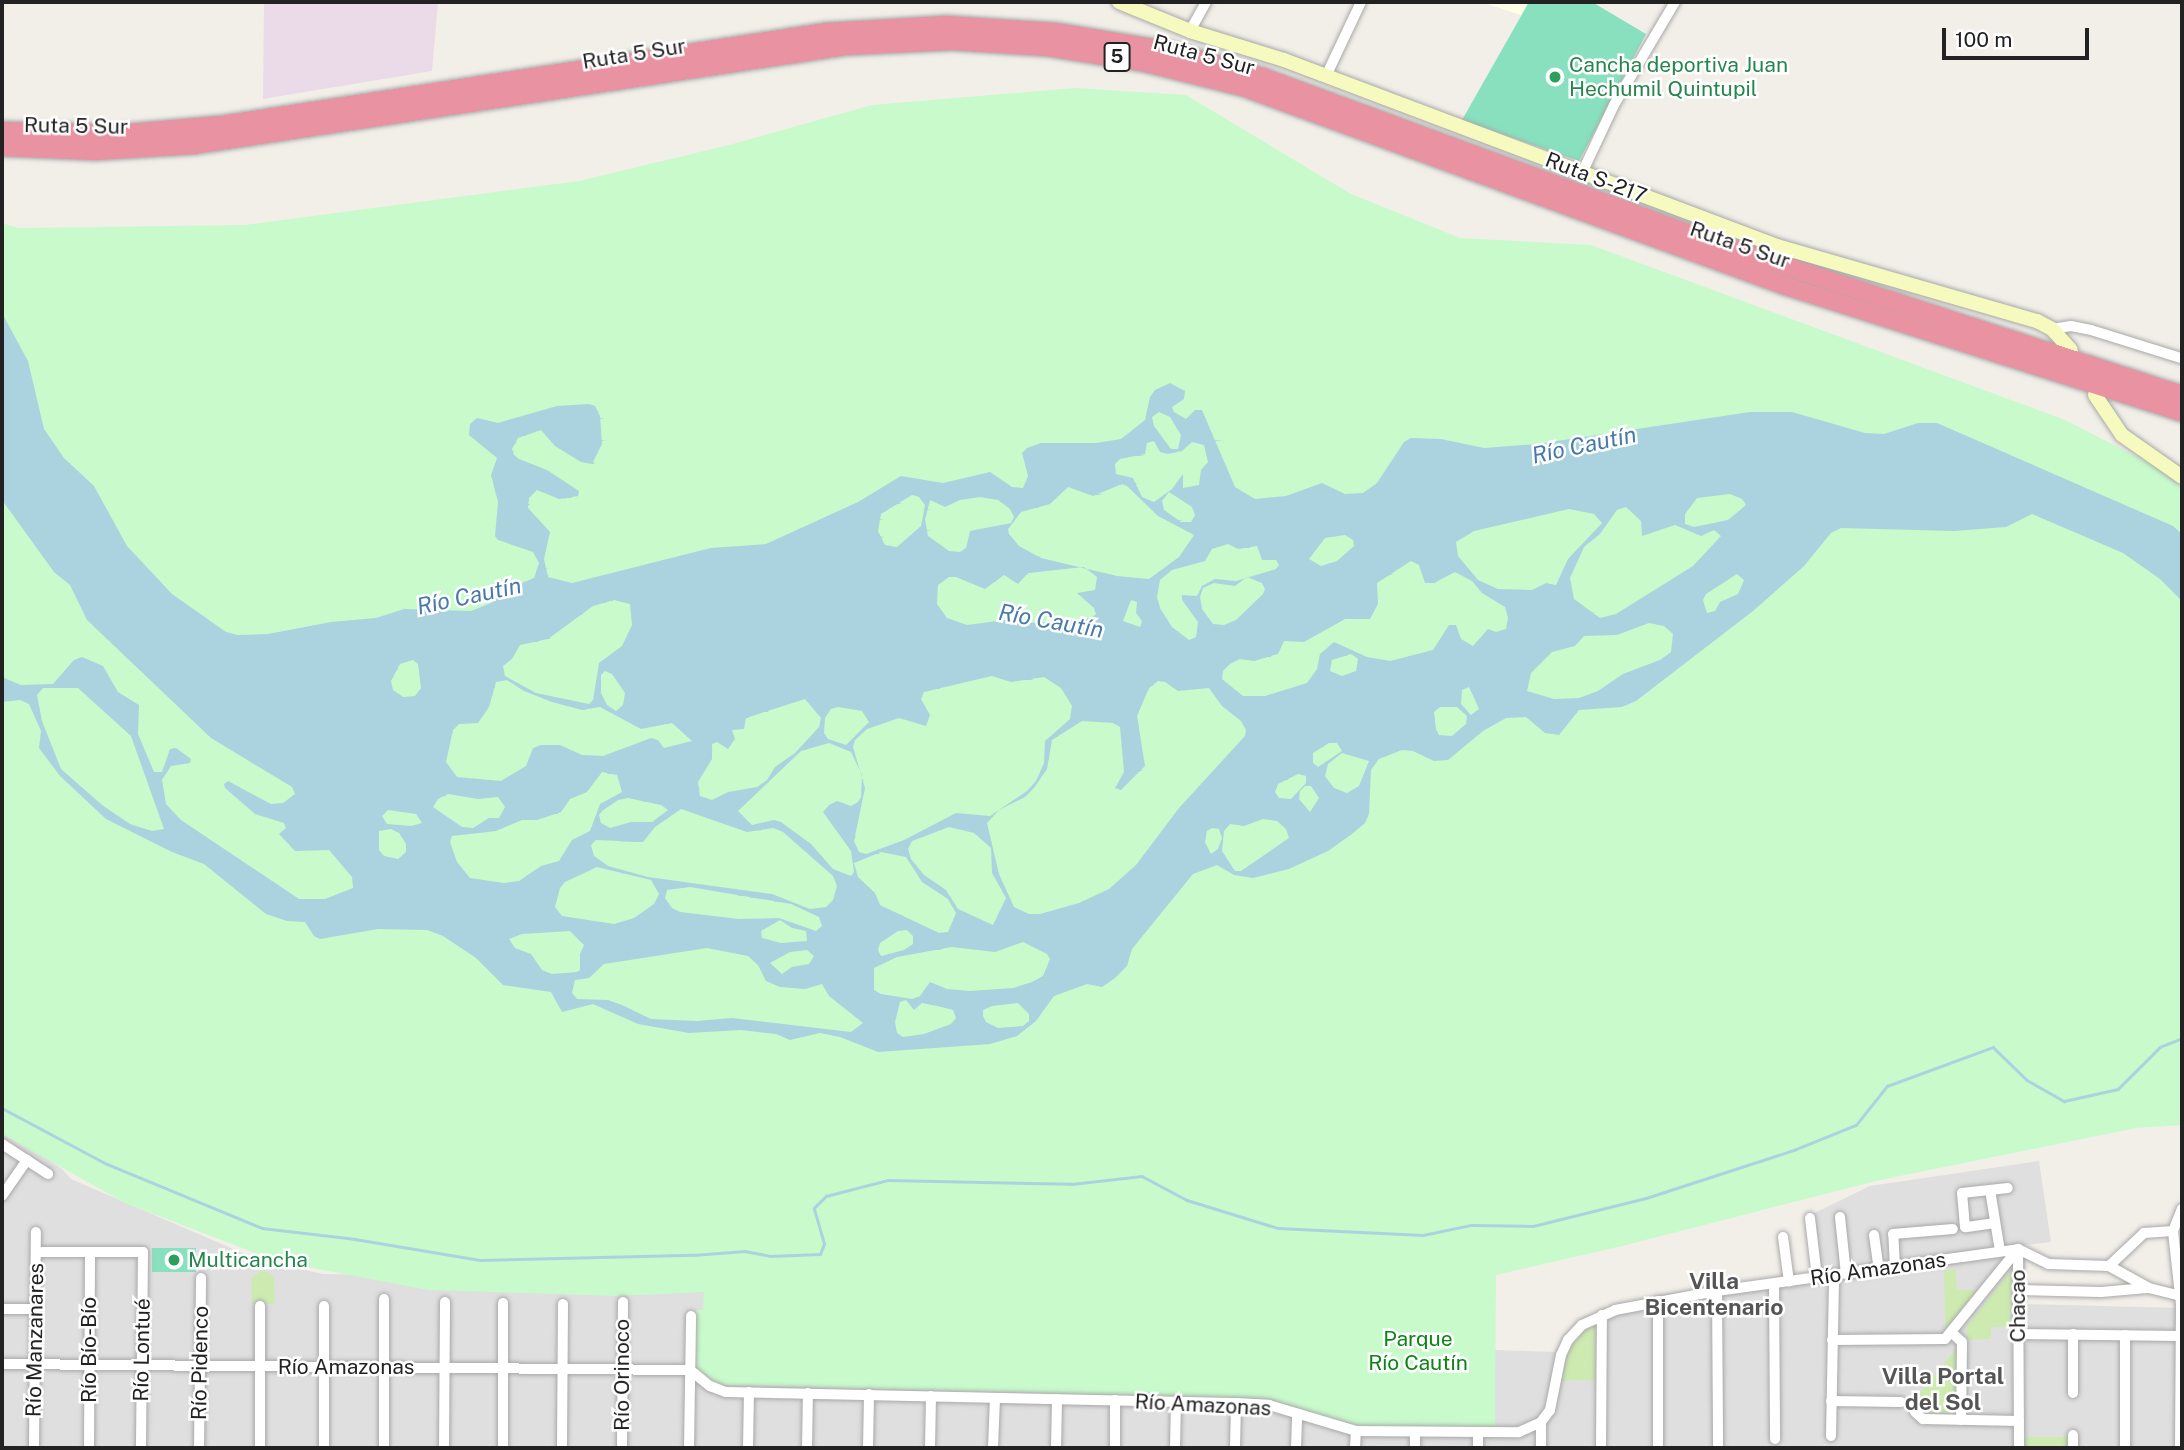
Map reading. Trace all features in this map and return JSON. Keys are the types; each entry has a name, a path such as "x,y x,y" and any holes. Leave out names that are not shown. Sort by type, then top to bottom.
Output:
{"highway":[{"name":"Ruta 5 Sur","path":"2,131 100,135 209,127 826,32 946,25 1047,31 1151,47 1263,77 1708,242 2182,395"},
{"name":"Ruta 5 Sur","path":"2,147 96,151 194,145 846,46 952,41 1048,47 1142,61 1243,87 1764,278 2182,412"}],"main road":[{"name":"Ruta S-217","path":"1119,2 1190,31 1326,76 1777,246 2027,318 2052,329 2071,350"},
{"path":"2095,395 2122,435 2182,477"}],"street":[{"path":"1190,31 1203,13 1206,2"},
{"path":"1326,76 1361,2"},
{"path":"1582,173 1614,105 1675,2"},
{"path":"2052,329 2071,327 2091,330 2181,358"},
{"path":"2,1144 48,1174"},
{"path":"2,1196 27,1160"},
{"path":"1995,1223 1965,1227 1962,1193 2008,1188"},
{"path":"1990,1190 2000,1251"},
{"path":"2180,1448 2181,1300 2173,1231 2182,1209"},
{"path":"1840,1217 1846,1274"},
{"path":"1810,1218 1817,1278"},
{"path":"1895,1267 1893,1234 1952,1229"},
{"path":"2109,1266 2144,1233 2173,1231"},
{"name":"Río Manzanares","path":"34,1448 36,1232"},
{"path":"1874,1235 1879,1269"},
{"path":"1783,1237 1790,1282"},
{"path":"1832,1340 1945,1339 2018,1249 2049,1264 2109,1266 2149,1288 2181,1300"},
{"name":"Río Amazonas","path":"2,1364 690,1370 710,1386 726,1392 1236,1403 1269,1405 1356,1432 1524,1432 1541,1422 1550,1410 1561,1355 1568,1340 1582,1325 1602,1315 1658,1301 1717,1291 2018,1249"},
{"name":"Chacao","path":"2018,1249 2019,1448"},
{"path":"36,1252 90,1252"},
{"name":"Río Lontué","path":"90,1252 143,1252 141,1448"},
{"name":"Río Bío-Bío","path":"89,1448 90,1252"},
{"path":"1831,1436 1834,1275"},
{"name":"Río Pidenco","path":"199,1448 201,1278"},
{"path":"1774,1284 1774,1439"},
{"path":"2018,1290 2101,1292 2149,1288"},
{"path":"1717,1291 1718,1448"},
{"path":"384,1299 384,1448"},
{"path":"1658,1301 1658,1448"},
{"path":"444,1448 445,1302"},
{"name":"Río Orinoco","path":"622,1302 622,1448"},
{"path":"503,1303 503,1448"},
{"path":"562,1448 563,1304"},
{"path":"260,1306 260,1448"},
{"path":"324,1306 324,1448"},
{"path":"2,1309 35,1309"},
{"path":"1601,1448 1602,1315"},
{"path":"690,1448 691,1316"},
{"path":"1952,1333 1962,1342 1961,1420"},
{"path":"2018,1334 2181,1336"},
{"path":"2073,1335 2073,1393"},
{"path":"2125,1335 2125,1448"},
{"path":"748,1392 748,1448"},
{"path":"807,1448 808,1393"},
{"path":"867,1448 869,1394"},
{"path":"930,1448 931,1396"},
{"path":"993,1448 995,1398"},
{"path":"1056,1399 1056,1448"},
{"path":"1115,1400 1115,1448"},
{"path":"1175,1448 1176,1401"},
{"path":"1831,1401 1901,1402"},
{"path":"1235,1448 1236,1403"},
{"path":"1915,1412 1923,1419 2019,1421"},
{"path":"1296,1448 1297,1414"},
{"path":"1541,1422 1541,1448"},
{"path":"1356,1432 1356,1448"},
{"path":"1415,1432 1415,1448"},
{"path":"1478,1433 1478,1448"},
{"path":"2073,1436 2073,1448"}],"shaded area":[{"path":"264,2 438,2 432,71 263,99"},
{"path":"1481,2 1529,2 1521,15"},
{"path":"2,1128 62,1169 71,1179 254,1258 323,1274 694,1280 1495,1267 1495,1350 1555,1352 1566,1334 1581,1320 1613,1305 1658,1295 1814,1273 1806,1217 1870,1186 2039,1161 2051,1242 2025,1245 2026,1304 2182,1308 2182,1448 2,1448"}],"green space":[{"name":"Cancha deportiva Juan Hechumil Quintupil","path":"1529,2 1592,2 1646,34 1579,161 1462,120"},
{"name":"Parque Río Cautín","path":"1075,88 1186,95 1351,194 1460,238 1591,245 2065,420 2165,471 2182,487 2182,1125 2136,1128 1880,1180 1622,1246 1496,1275 1495,1430 1358,1427 1271,1399 696,1384 694,1326 696,1310 703,1310 704,1292 617,1296 428,1290 276,1261 125,1203 2,1134 2,223 18,228 245,225 579,181 729,145 872,105"},
{"name":"Multicancha","path":"152,1248 196,1248 196,1272 152,1272"},
{"path":"1956,1269 1957,1290 1977,1290 1945,1331 1944,1271"},
{"path":"2012,1269 2010,1327 1991,1327 1991,1339 1967,1340 1967,1326"},
{"path":"260,1271 268,1272 274,1278 275,1304 252,1304 251,1279"},
{"path":"1595,1322 1595,1380 1558,1381 1570,1344"},
{"path":"1958,1346 1958,1415 1929,1416 1914,1401"},
{"path":"2025,1437 2068,1437 2068,1448 2025,1448"}],"water":[{"name":"Río Cautín","path":"2,313 28,361 44,429 64,458 94,486 127,546 172,594 226,632 238,635 268,634 331,622 376,618 404,609 471,611 491,603 504,590 534,578 539,563 533,552 498,540 495,536 498,502 491,475 497,458 469,435 470,424 477,418 498,423 557,406 595,406 600,416 602,444 592,464 581,462 555,446 541,430 518,438 512,449 519,459 547,470 579,491 578,496 559,499 537,490 529,498 528,508 550,532 544,559 548,577 572,583 711,548 766,544 858,502 901,476 943,483 990,472 1012,487 1023,488 1028,476 1022,453 1027,448 1041,443 1096,443 1121,439 1145,420 1150,397 1155,390 1170,383 1185,391 1184,399 1172,407 1174,412 1186,419 1195,410 1202,410 1235,487 1255,499 1286,496 1322,483 1345,494 1363,493 1377,483 1404,442 1411,438 1441,439 1484,448 1537,444 1750,412 1792,412 1865,433 1884,434 1918,423 1937,423 2173,526 2182,534 2182,601 2160,579 2123,553 2032,514 2006,527 1954,531 1841,528 1831,533 1804,566 1753,611 1636,701 1622,707 1579,710 1559,735 1545,733 1526,717 1506,718 1483,731 1448,760 1434,761 1413,751 1402,750 1379,759 1371,770 1369,814 1365,823 1352,834 1328,851 1289,869 1253,878 1234,875 1217,865 1193,874 1132,949 1127,966 1102,987 1087,984 1054,996 1036,1021 1017,1036 990,1044 878,1052 840,1037 820,1033 790,1040 776,1034 741,1030 689,1033 638,1024 593,1004 562,1012 551,992 503,985 476,958 443,936 427,930 378,929 320,939 314,936 305,922 287,921 266,914 204,864 172,852 106,819 60,776 39,748 41,731 29,704 20,700 2,702 2,677 21,685 53,684 74,660 82,657 103,666 118,692 139,705 138,734 154,772 162,772 170,749 176,748 191,759 190,763 171,766 162,780 166,804 181,820 299,899 325,899 353,888 352,877 329,850 295,851 279,834 286,828 284,823 255,814 225,788 224,784 228,781 271,804 283,803 295,794 292,787 211,738 87,620 70,585 54,572 2,500","holes":["1159,412 1170,417 1181,435 1178,449 1171,449 1154,426 1152,417","1154,441 1160,452 1168,454 1182,451 1192,442 1204,445 1208,462 1201,470 1199,485 1183,488 1183,474 1172,489 1154,502 1142,497 1133,478 1116,474 1115,464 1120,459 1145,454 1147,443","1122,484 1158,516 1194,535 1179,557 1149,579 1086,569 1097,577 1095,590 1077,593 1094,608 1096,614 1091,618 1037,623 1005,620 967,625 947,618 937,604 938,585 949,577 956,577 985,589 1004,575 1018,584 1028,573 1081,567 1041,558 1019,546 1008,529 1021,512 1050,504 1068,487 1093,496","1169,492 1192,507 1195,515 1191,522 1181,522 1164,510 1162,501","1730,494 1742,499 1746,505 1728,520 1694,527 1685,524 1685,514 1697,498","912,495 919,497 925,505 921,526 897,547 885,545 878,531 881,514","980,497 998,500 1010,509 1014,517 1011,523 970,531 966,548 960,552 949,551 928,536 925,520 930,500 945,507 960,500","1626,507 1641,521 1642,536 1675,525 1701,536 1714,530 1721,536 1693,566 1616,614 1600,618 1574,599 1570,578 1584,547 1600,534 1617,510","1569,509 1594,514 1602,523 1568,559 1556,585 1546,583 1532,590 1498,589 1478,580 1458,556 1456,542 1474,531","1345,535 1353,540 1354,546 1337,561 1321,566 1309,559 1325,538","1228,544 1238,549 1257,546 1262,560 1276,560 1279,565 1276,569 1248,577 1262,583 1265,589 1263,594 1236,620 1224,625 1213,624 1202,609 1200,597 1203,588 1214,583 1235,586 1245,578 1236,581 1215,579 1202,586 1197,596 1182,595 1182,600 1198,622 1196,637 1189,640 1172,627 1160,608 1157,597 1160,580 1172,570 1205,561 1212,549","1411,561 1419,565 1425,583 1434,583 1455,572 1472,581 1482,593 1505,607 1508,618 1506,629 1496,632 1488,629 1473,646 1461,639 1456,625 1449,625 1433,650 1390,661 1367,657 1334,642 1320,654 1317,669 1307,683 1265,696 1243,696 1222,679 1223,671 1240,659 1254,661 1278,654 1284,641 1304,642 1345,619 1370,619 1378,604 1377,583","1737,574 1744,580 1738,594 1720,602 1715,611 1707,613 1703,600 1706,594","614,600 630,604 632,625 622,646 599,663 593,700 589,704 536,693 505,676 503,666 512,659 520,645 548,639 593,606","1131,600 1137,602 1136,613 1142,621 1140,627 1123,621","1649,623 1664,626 1673,634 1671,652 1660,660 1623,674 1598,691 1579,698 1554,699 1527,691 1531,673 1552,652 1575,646 1584,636 1617,635","1351,654 1358,659 1356,671 1342,676 1330,671 1332,660","413,660 418,664 421,688 415,696 403,697 393,690 391,681 400,664","605,671 612,674 625,693 623,705 616,711 607,705 601,693 601,675","992,676 1011,682 1044,677 1061,688 1072,706 1070,719 1045,741 1044,763 1036,781 1027,791 990,816 956,813 904,840 866,854 859,852 854,841 865,788 862,777 861,797 858,802 851,806 837,801 823,812 851,851 854,872 851,876 833,869 811,844 781,822 774,820 752,825 738,811 801,751 829,743 851,752 860,771 853,747 855,740 867,729 899,718 926,726 930,715 921,699 924,692","507,680 524,691 552,702 582,710 600,707 641,729 672,723 692,741 664,748 658,740 651,738 603,756 582,755 560,745 541,745 533,748 526,766 501,781 457,777 446,762 453,730 459,724 478,723 489,707 496,682","1158,681 1165,682 1178,691 1209,688 1222,706 1241,721 1246,730 1245,736 1179,808 1136,865 1109,889 1079,903 1040,914 1029,914 1014,907 999,874 987,823 999,810 1025,797 1034,788 1047,769 1052,740 1082,721 1113,723 1120,727 1124,772 1115,788 1121,790 1145,766 1137,716 1149,688","1469,687 1479,709 1471,715 1461,704 1462,690","43,688 78,688 131,736 164,829 152,831 130,824 102,805 61,769 42,721 37,695","805,699 821,718 819,727 795,753 775,767 767,780 757,787 728,792 712,800 700,796 698,782 712,759 712,744 717,742 728,749 735,739 732,730 744,729 746,718","838,707 862,711 869,722 846,745 828,739 824,733 825,718 831,709","1440,707 1457,707 1467,716 1466,724 1452,736 1439,735 1434,712","1329,743 1337,743 1342,751 1318,767 1313,763 1313,753","1342,753 1369,761 1359,786 1347,793 1334,788 1325,776 1328,764","602,772 617,775 622,792 600,804 590,831 572,840 559,861 541,866 519,881 504,883 470,878 457,862 450,842 452,836 496,831 522,820 537,820 561,812 570,799 587,792","1298,774 1306,776 1306,783 1291,799 1279,798 1275,792 1278,784","1305,786 1311,786 1319,798 1310,812 1299,799 1300,791","448,794 478,799 498,797 505,807 499,818 489,818 473,828 462,827 433,807 438,799","628,798 661,805 668,810 652,822 631,822 610,828 601,823 599,815 618,800","681,809 747,832 773,828 783,832 833,876 837,886 833,900 826,907 810,909 772,894 648,877 608,866 594,856 591,845 596,840 643,842 655,827","388,810 416,814 422,823 411,826 387,824 382,816","1263,819 1277,821 1286,829 1289,838 1241,871 1235,871 1222,851 1224,831 1230,824 1244,826","949,827 974,833 991,848 992,873 1006,898 993,925 958,909 946,890 924,875 911,859 908,849 912,841","1212,828 1219,829 1222,838 1218,849 1211,854 1205,842 1207,831","391,829 399,833 406,844 406,852 398,859 384,856 379,850 379,831","881,852 906,857 922,882 948,899 956,913 948,932 939,933 880,905 875,893 858,877 854,863","597,867 651,880 659,894 654,904 634,918 614,924 562,916 555,907 560,888 565,882","690,887 791,904 819,917 822,926 816,931 779,918 739,919 680,912 672,908 665,898 667,890","780,920 792,928 806,931 807,941 781,943 762,938 761,931","907,930 913,936 913,944 904,950 881,956 878,950 880,943 898,931","570,931 584,945 580,954 580,970 577,972 552,974 542,970 531,954 515,948 509,939 522,934","1023,942 1047,954 1050,959 1043,976 1013,988 970,991 947,989 930,982 920,996 912,999 881,994 874,990 874,968 897,957 952,947 995,952","707,948 748,956 758,965 766,981 780,987 805,989 822,984 829,996 863,1023 851,1032 732,1018 697,1021 651,1019 608,1000 577,999 572,993 575,980 589,978 604,964","807,950 814,956 809,964 792,967 782,974 770,963 790,952","906,1000 914,1010 922,1003 953,1010 956,1018 951,1024 924,1034 903,1037 897,1033 895,1022 900,1002","1018,1003 1029,1014 1029,1021 1023,1026 998,1028 986,1022 983,1010 992,1006"]}],"waterway":[{"path":"2,1108 107,1164 262,1228 355,1239 481,1260 693,1255 745,1251 770,1256 820,1254 824,1244 814,1208 826,1196 888,1180 1072,1184 1142,1176 1187,1200 1278,1228 1423,1235 1471,1225 1533,1226 1646,1198 1794,1150 1856,1125 1887,1086 1993,1047 2027,1080 2064,1101 2118,1089 2160,1047 2182,1038"}],"place":[{"name":"Cancha deportiva Juan Hechumil Quintupil","path":"1555,77"},
{"name":"Multicancha","path":"174,1260"}],"district":[{"name":"Villa Bicentenario","path":"1714,1294"},
{"name":"Villa Portal del Sol","path":"1943,1389"}]}
